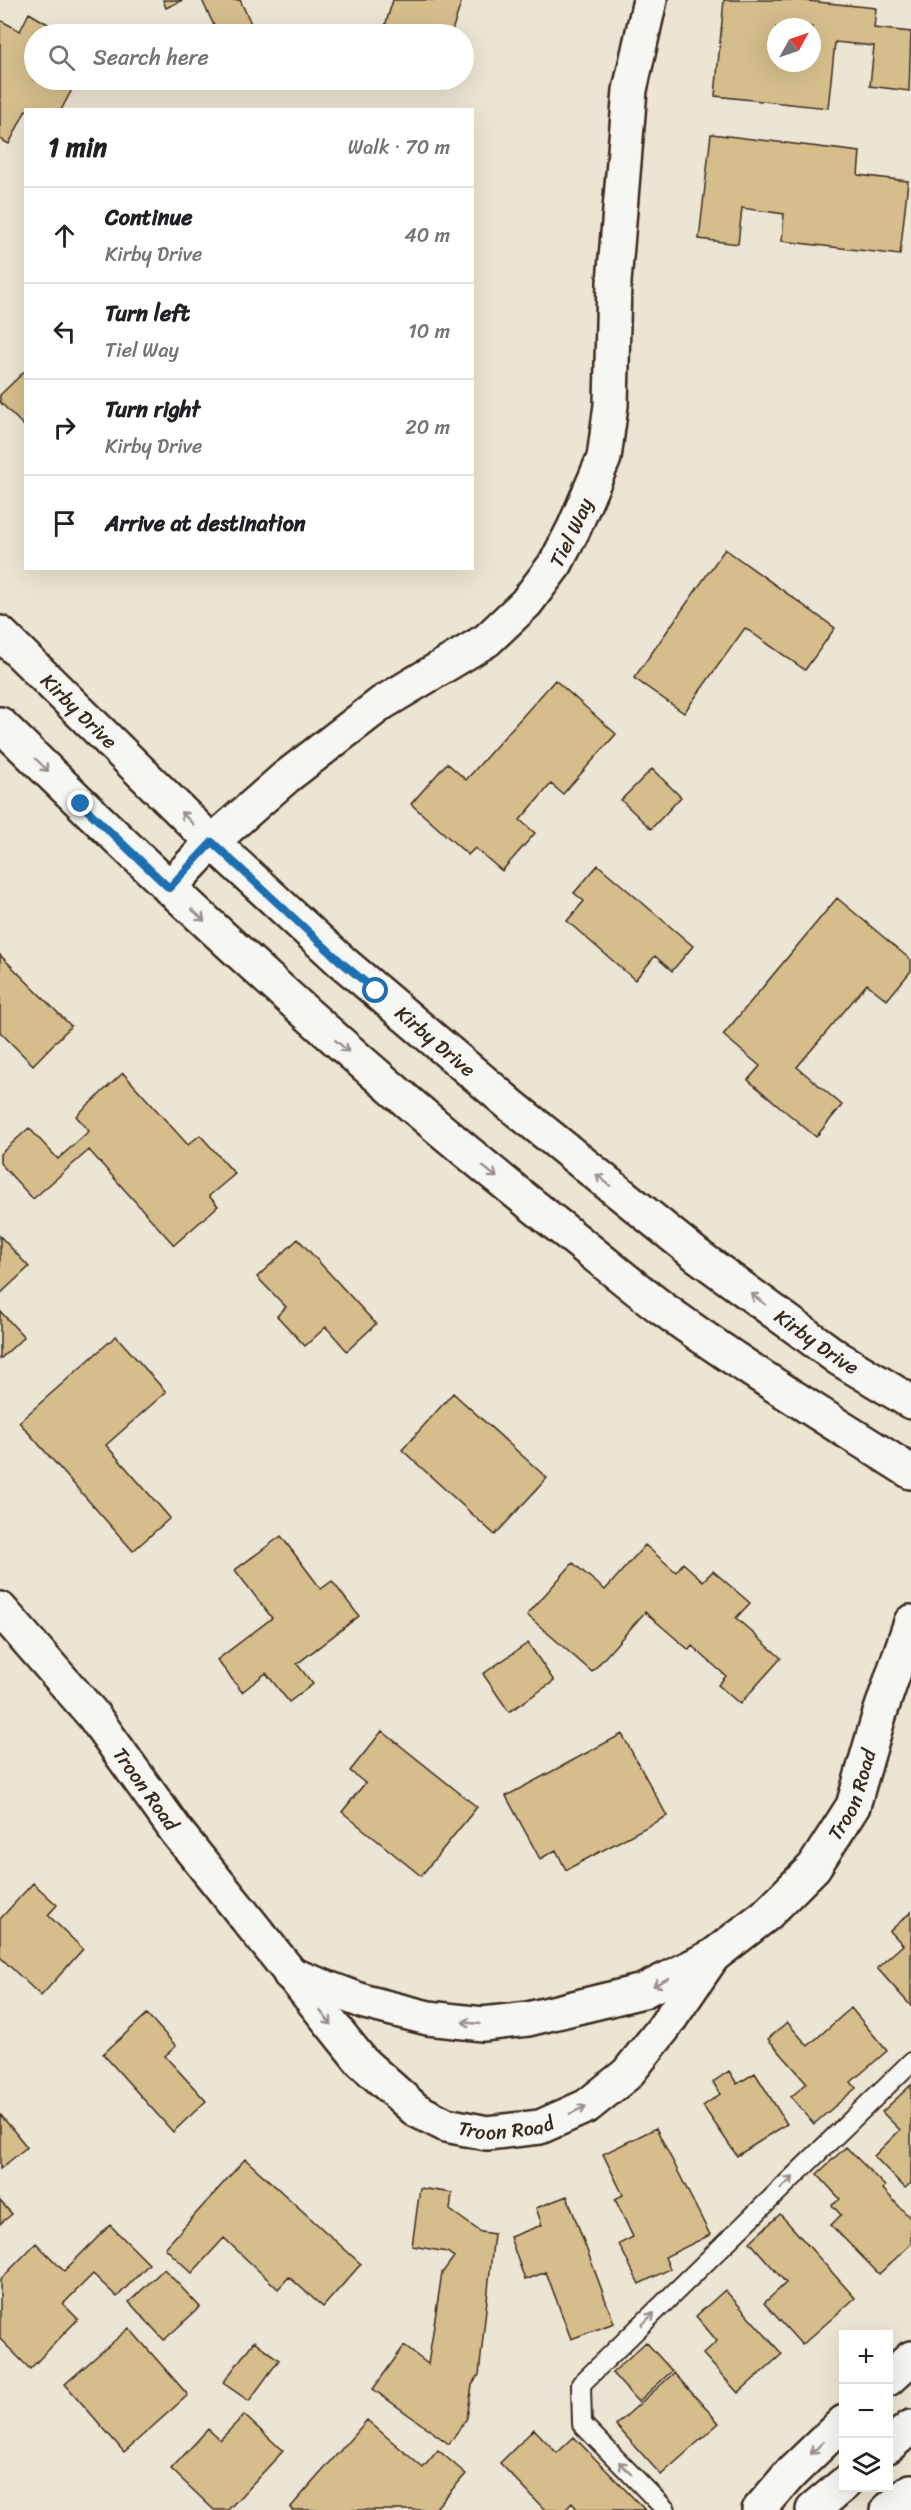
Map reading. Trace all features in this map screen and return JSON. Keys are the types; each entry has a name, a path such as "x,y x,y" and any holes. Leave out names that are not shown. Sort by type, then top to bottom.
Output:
{"street":[{"name":"Tiel Way","path":"169,888 212,842 286,777 382,703 487,640 526,603 560,554 604,458 611,405 614,282 630,90 650,0"},
{"name":"Kirby Drive","path":"0,633 212,842 341,962 512,1106 698,1256 838,1358 911,1402"},
{"path":"0,724 169,888 305,1014 468,1154 663,1309 813,1410 911,1472"},
{"name":"Troon Road","path":"0,1609 93,1715 177,1832 288,1973 362,2062 416,2110 446,2125 487,2133 540,2127 587,2106 627,2074 663,2029 713,1956"},
{"name":"Troon Road","path":"288,1973 365,2002 428,2018 483,2024 528,2019 643,1991 713,1956 766,1915 814,1867 853,1806 879,1716 911,1622"},
{"path":"893,2374 911,2358"},
{"path":"759,2510 790,2474 839,2426"},
{"path":"893,2442 911,2427"},
{"path":"813,2510 839,2487"},
{"path":"888,2510 911,2491"}],"lane":[{"path":"666,2510 582,2424 581,2384 911,2062"}],"building":[{"path":"163,0 183,0 166,8"},
{"path":"202,0 240,0 251,24 213,24"},
{"path":"393,0 462,0 454,24 386,24"},
{"path":"724,0 798,0 876,8 874,28 911,32 909,91 870,86 874,46 835,42 828,108 715,96"},
{"path":"29,13 48,24 24,24 24,90 72,90 62,108 24,108 24,114 9,144 0,139 0,20 20,31"},
{"path":"711,134 860,152 858,175 908,181 900,255 782,241 784,214 742,208 738,244 699,239"},
{"path":"24,372 24,426 0,402 0,395"},
{"path":"725,549 835,628 805,670 745,628 684,713 634,678"},
{"path":"555,680 616,734 563,794 551,784 520,820 535,833 502,871 475,848 468,855 411,804 447,763 466,780"},
{"path":"652,769 681,797 651,829 621,800"},
{"path":"598,865 693,946 672,971 655,956 635,980 567,921 584,901 574,893"},
{"path":"837,898 911,960 911,971 887,1000 867,984 797,1067 842,1105 816,1137 748,1080 760,1066 723,1035"},
{"path":"0,955 71,1026 33,1065 0,1032"},
{"path":"123,1073 188,1145 200,1135 235,1174 209,1196 218,1206 174,1245 89,1150 33,1199 0,1163 0,1154 29,1128 58,1159 89,1131 76,1116"},
{"path":"0,1236 29,1267 0,1294"},
{"path":"298,1239 376,1324 347,1351 326,1327 305,1346 277,1316 286,1307 257,1277"},
{"path":"0,1311 24,1337 0,1359"},
{"path":"116,1336 166,1392 106,1445 170,1518 133,1551 19,1422"},
{"path":"453,1393 547,1478 495,1535 402,1450"},
{"path":"281,1536 321,1589 332,1581 359,1616 297,1664 313,1684 289,1702 266,1673 242,1692 217,1660 272,1618 235,1570"},
{"path":"645,1545 676,1572 683,1563 703,1581 713,1571 750,1603 736,1618 781,1658 740,1704 718,1685 726,1676 692,1646 689,1650 645,1612 592,1672 527,1615 573,1563 605,1590"},
{"path":"528,1643 554,1681 509,1712 483,1674"},
{"path":"382,1731 477,1807 421,1876 342,1812 365,1783 350,1771"},
{"path":"622,1734 667,1816 566,1870 556,1850 540,1859 506,1796"},
{"path":"33,1883 57,1905 48,1915 83,1949 41,1996 0,1957 0,1919"},
{"path":"911,1912 911,2006 877,1968 903,1945 890,1931"},
{"path":"851,2008 887,2051 851,2082 856,2088 814,2124 791,2097 807,2083 768,2039 787,2022 808,2046"},
{"path":"147,2014 176,2046 165,2056 206,2101 173,2132 103,2054"},
{"path":"729,2071 737,2084 755,2073 787,2124 737,2156 703,2106 720,2094 713,2082"},
{"path":"911,2085 911,2183 905,2188 874,2156 900,2130 882,2112"},
{"path":"0,2114 27,2147 0,2169"},
{"path":"656,2128 710,2235 665,2257 670,2269 639,2284 619,2244 633,2237 615,2199 623,2195 603,2154"},
{"path":"846,2147 885,2186 883,2189 911,2219 911,2244 879,2274 831,2225 841,2215 832,2205 840,2199 817,2174"},
{"path":"245,2159 361,2264 323,2307 289,2277 278,2289 224,2238 192,2273 165,2248"},
{"path":"420,2188 452,2193 450,2210 481,2232 494,2234 479,2375 472,2385 467,2418 449,2444 373,2389 404,2346 428,2364 442,2273 454,2257 447,2252 412,2246"},
{"path":"567,2196 614,2323 571,2339 546,2272 525,2280 510,2237 542,2225 536,2208"},
{"path":"0,2201 12,2214 0,2224"},
{"path":"780,2214 855,2298 802,2345 764,2303 786,2283 750,2242"},
{"path":"110,2225 149,2264 117,2297 93,2274 63,2304 78,2319 30,2369 0,2339 0,2280 36,2243 64,2271"},
{"path":"164,2269 200,2307 164,2340 129,2302"},
{"path":"725,2290 782,2354 738,2393 703,2354 717,2341 696,2316"},
{"path":"129,2328 188,2395 124,2452 65,2384"},
{"path":"254,2341 279,2360 249,2401 223,2383"},
{"path":"646,2342 672,2371 638,2402 612,2373"},
{"path":"674,2373 719,2423 661,2475 616,2425"},
{"path":"244,2415 283,2451 228,2510 214,2510 171,2469 208,2429 220,2440"},
{"path":"367,2420 423,2468 438,2450 466,2474 434,2510 292,2510 290,2508"},
{"path":"534,2429 557,2453 574,2437 645,2510 578,2510 572,2503 565,2510 545,2510 500,2463"}],"route":[{"path":"81,804 169,888 212,842 341,962 376,991"}]}
